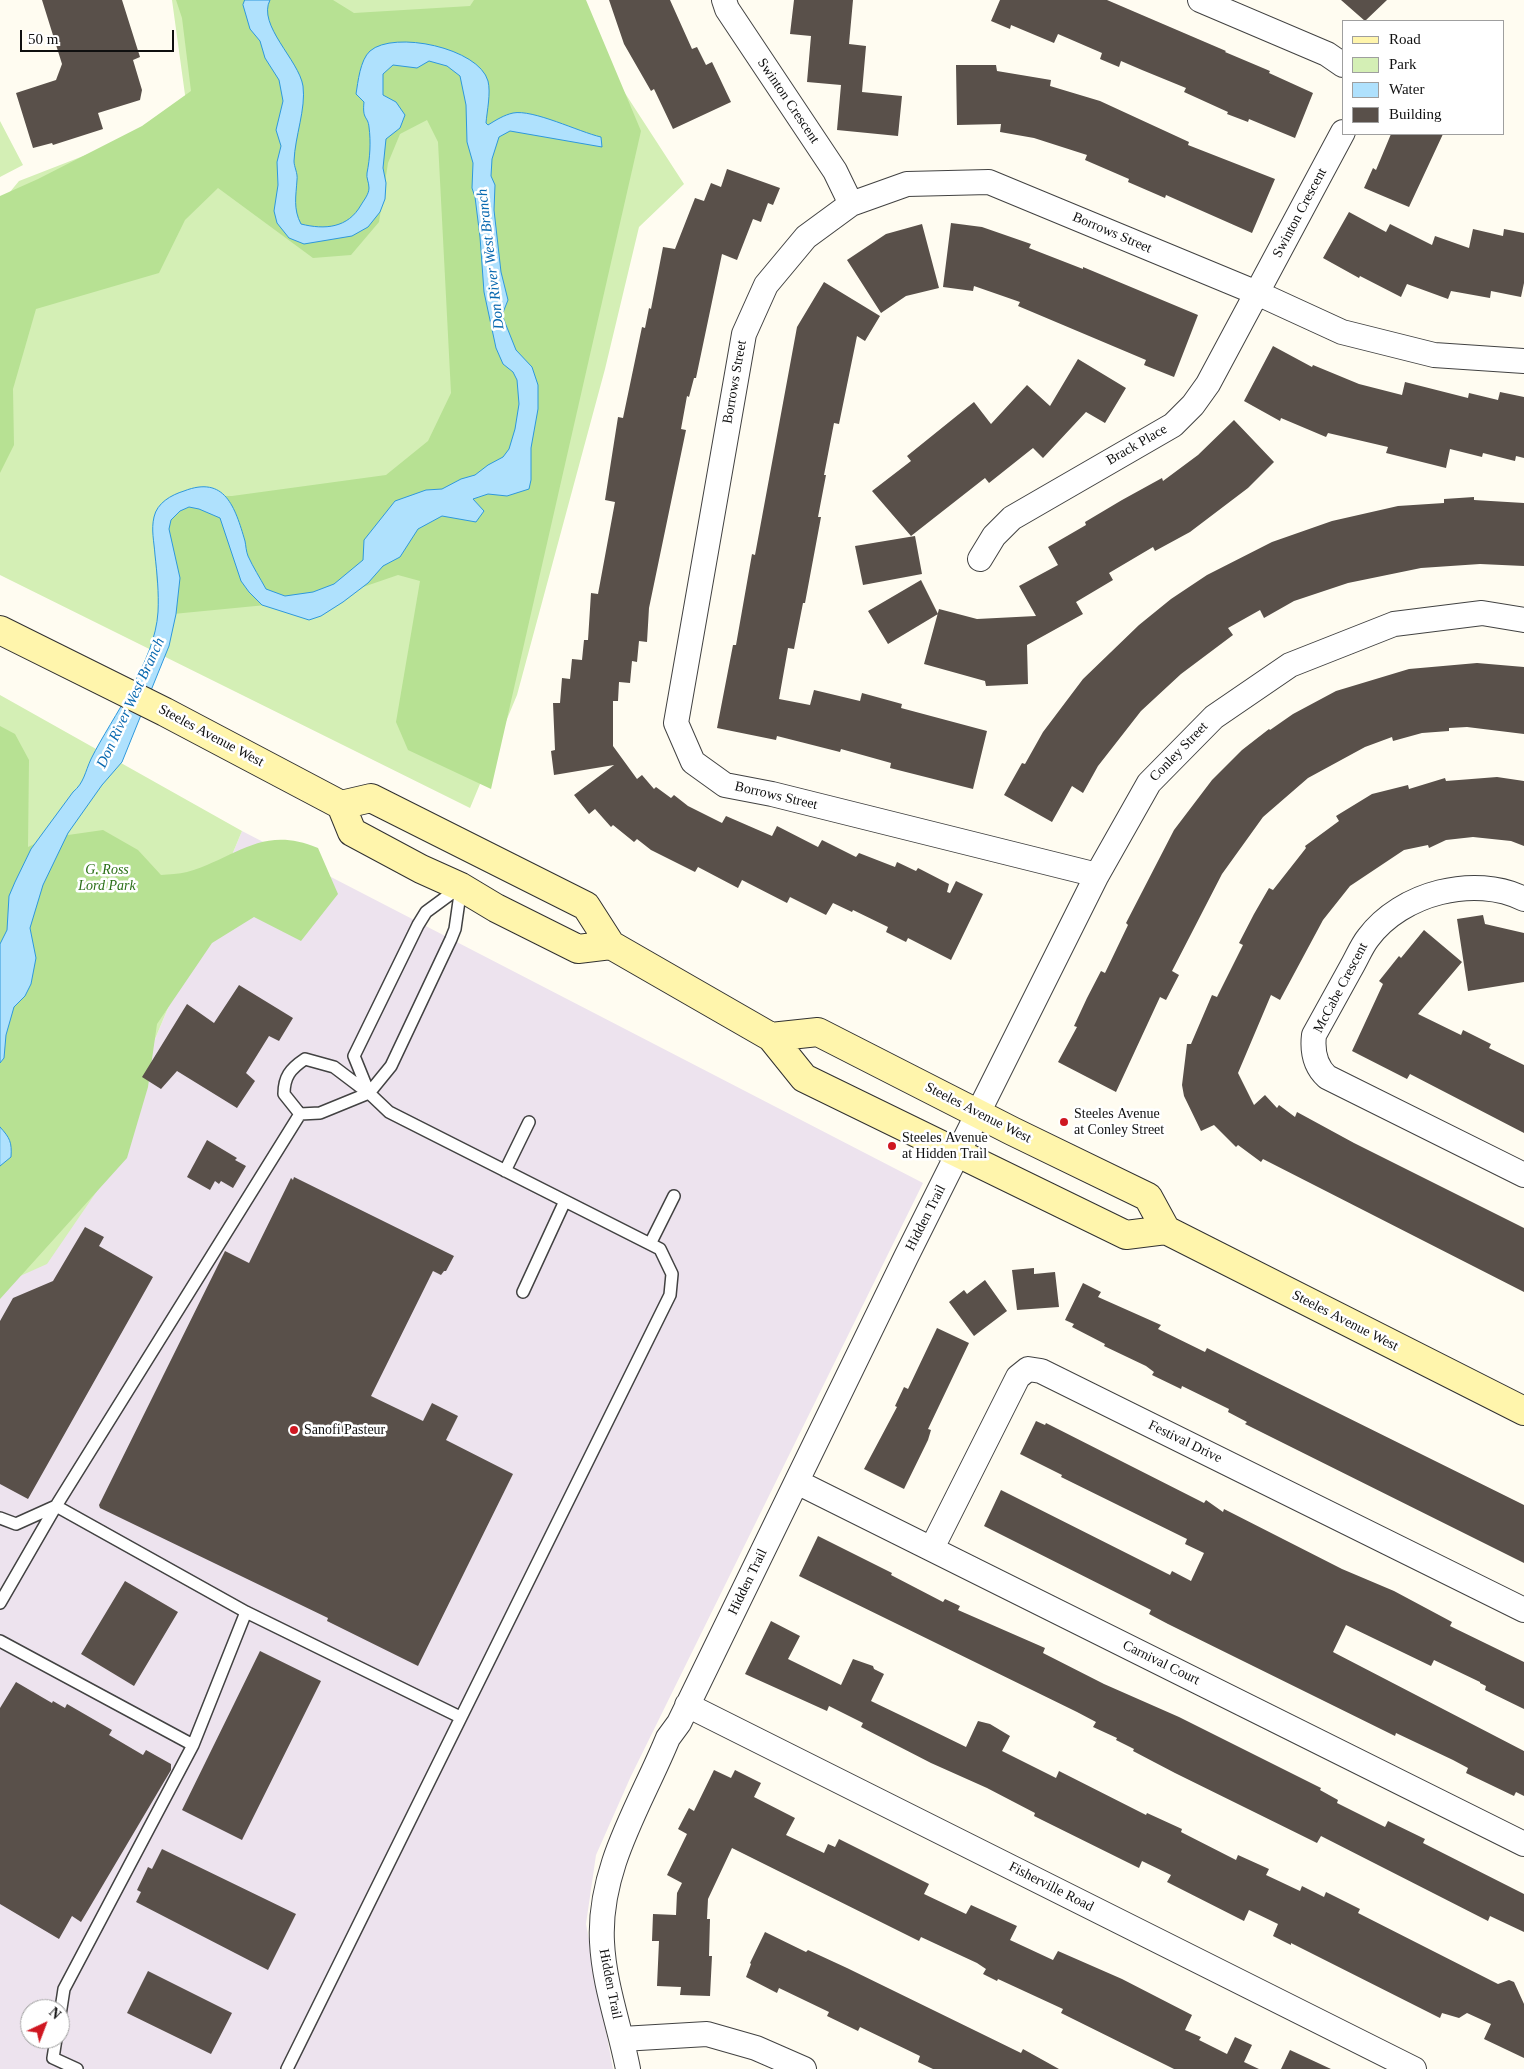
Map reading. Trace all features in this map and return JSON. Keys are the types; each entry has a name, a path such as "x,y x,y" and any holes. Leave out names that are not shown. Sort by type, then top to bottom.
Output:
{"main road":[{"name":"Steeles Avenue West","path":"0,630 165,712 341,805"},
{"path":"611,945 578,949 496,908 461,887 352,832 341,805 371,798 586,906 611,945 771,1037 804,1078 1126,1235 1166,1230"},
{"path":"461,887 479,853"},
{"name":"Steeles Avenue West","path":"771,1037 818,1032 1148,1197 1166,1230 1524,1411"}],"street":[{"name":"Swinton Crescent","path":"724,0 727,10 836,171 851,204"},
{"path":"1200,0 1327,54 1342,64"},
{"name":"Swinton Crescent","path":"1257,293 1342,134"},
{"name":"Borrows Street","path":"1097,875 781,796 725,785 693,762 676,723 744,334 766,285 806,236 851,204 907,184 989,182 1257,293 1342,332 1434,355 1524,361"},
{"name":"Brack Place","path":"980,559 994,536 1012,518 1173,425 1193,405 1208,384 1257,293"},
{"name":"Conley Street","path":"980,1114 1097,875 1149,783 1214,717 1290,665 1394,624 1482,614 1524,620"},
{"name":"McCabe Crescent","path":"1524,898 1510,891 1479,888 1450,890 1422,898 1393,914 1368,937 1314,1035 1313,1046 1318,1069 1327,1077 1524,1175"},
{"name":"Hidden Trail","path":"628,2069 607,1982 602,1943 606,1891 616,1854 668,1738 687,1706 958,1154 980,1114"},
{"name":"Festival Drive","path":"932,1548 1009,1391 1018,1377 1028,1369 1057,1378 1524,1610"},
{"name":"Carnival Court","path":"798,1482 1524,1844"},
{"name":"Fisherville Road","path":"687,1706 1408,2068"},
{"path":"622,2039 707,2034 756,2048 804,2069"}],"lane":[{"path":"369,1093 354,1056 426,912 461,887"},
{"path":"300,1114 320,1114 369,1093 391,1066 451,939 455,928 461,887"},
{"path":"287,2069 670,1295 672,1274 660,1249 389,1112 369,1093 334,1067 305,1059 292,1068 284,1081 284,1094 300,1114"},
{"path":"0,1603 56,1506 300,1114"},
{"path":"505,1171 529,1122"},
{"path":"650,1244 674,1196"},
{"path":"522,1292 565,1201"},
{"path":"0,1518 16,1524 56,1506"},
{"path":"56,1506 246,1612 460,1717"},
{"path":"62,1999 64,1989 193,1746 246,1612"},
{"path":"0,1641 193,1746"},
{"path":"54,2049 53,2058 77,2069"}],"shaded area":[{"name":"Sanofi Pasteur","path":"242,831 923,1183 631,1776 596,1855 586,1924 613,2069 0,2069 0,1285 127,1106"}],"green space":[{"path":"172,0 578,0 584,30 684,184 639,227 605,369 517,695 470,808 0,575 0,204 19,181 145,132 186,102"},
{"path":"176,0 333,0 354,13 470,6 474,0 586,0 641,131 491,789 408,750 396,722 420,581 398,575 328,599 173,614 157,584 153,523 178,495 232,496 386,475 428,441 451,393 438,142 427,120 400,134 388,163 379,222 351,255 313,258 218,188 185,220 159,273 36,309 13,389 14,445 0,473 0,196 38,179 142,126 191,91 182,18"},
{"path":"0,121 23,165 0,177"},
{"name":"G. Ross Lord Park","path":"0,695 242,831 127,1106 97,1191 47,1264 0,1285"},
{"name":"G. Ross Lord Park","path":"0,726 15,734 29,760 28,847 47,838 103,830 138,850 161,875 187,872 265,841 298,842 318,848 338,894 301,941 254,917 212,943 157,1024 148,1087 127,1158 0,1299"}],"water":[{"name":"Don River West Branch","path":"245,0 270,0 269,20 280,43 300,76 303,86 302,113 294,161 297,177 296,208 301,224 327,227 343,223 356,213 367,195 369,188 367,175 370,150 369,127 364,115 364,102 356,94 364,60 370,51 382,45 397,42 435,46 453,51 469,59 481,69 488,81 489,96 486,123 488,125 513,113 532,114 601,137 602,147 510,131 499,137 492,159 491,176 495,185 494,210 501,272 508,300 502,315 516,350 532,367 538,385 538,409 531,448 531,480 529,489 507,496 488,494 473,499 484,511 476,522 442,516 418,529 400,557 383,566 368,583 343,602 321,616 309,620 262,605 249,592 241,581 220,518 189,507 180,511 171,520 169,529 180,578 176,614 169,646 122,762 102,785 68,833 43,885 30,928 36,958 31,984 25,996 14,1007 6,1035 4,1058 0,1063 0,944 7,930 9,896 31,849 82,781 100,742 132,688 149,650 158,612 158,583 153,522 161,504 174,495 198,487 209,487 219,491 232,506 241,528 248,556 266,589 285,596 313,592 334,584 363,560 364,540 395,501 426,490 442,489 461,479 475,475 503,457 509,449 515,429 519,404 517,380 513,372 503,364 496,348 484,292 480,237 475,197 472,188 473,163 467,142 466,105 460,76 447,66 429,61 417,68 393,65 383,74 383,95 396,102 405,115 400,128 386,139 383,168 386,183 385,199 380,212 368,227 352,236 304,244 289,238 277,223 274,211 278,185 277,162 281,146 276,130 283,101 279,80 265,58 260,41 250,29 243,5"},
{"path":"0,1127 10,1140 11,1157 0,1166"}],"building":[{"path":"42,0 122,0 140,57 133,60 142,90 140,100 98,113 103,129 53,145 52,143 33,148 16,93 56,80 62,64"},
{"path":"609,0 670,0 692,49 697,47 706,65 712,62 731,102 673,129 654,89 651,91 624,44"},
{"path":"794,0 853,0 849,44 866,46 862,92 902,96 898,136 837,130 841,85 807,82 811,36 790,34"},
{"path":"1000,0 1107,0 1226,51 1313,93 1295,138 1249,119 1248,122 1227,114 1228,112 1184,92 1186,88 1121,61 1119,67 1100,59 1102,53 1058,34 1054,43 1011,25 1010,29 991,21"},
{"path":"1341,0 1387,0 1366,20"},
{"path":"956,65 996,65 997,71 1051,80 1050,86 1100,101 1189,142 1188,145 1275,179 1252,233 1166,195 1165,198 1128,182 1129,179 1085,160 1087,155 1034,138 1000,132 1001,124 957,125"},
{"path":"1391,135 1443,135 1409,207 1364,188 1373,168 1376,170"},
{"path":"727,169 780,188 773,205 768,203 761,222 753,219 737,260 722,254 696,378 694,378 689,397 687,396 681,429 686,430 649,608 647,642 639,641 637,662 632,661 630,683 619,682 618,701 613,701 613,746 637,779 642,775 654,789 656,787 671,798 674,795 688,806 722,823 726,816 772,836 777,826 818,847 822,840 856,857 859,853 895,867 897,862 916,871 918,868 949,884 947,892 950,893 956,881 983,894 951,960 908,938 906,942 886,932 888,927 853,910 852,912 833,903 826,915 790,897 787,903 742,880 738,888 698,867 695,872 651,850 637,839 634,842 613,825 611,827 595,809 589,814 574,795 614,765 554,775 551,751 555,750 553,703 560,703 562,678 570,679 572,659 582,660 584,640 588,640 591,593 598,594 615,502 605,500 618,417 623,418 642,327 645,328 649,308 651,309 663,247 675,249 695,198 704,201 711,183 721,187"},
{"path":"1349,212 1386,232 1390,224 1432,245 1435,236 1469,248 1473,229 1503,236 1504,229 1524,233 1524,283 1521,297 1491,291 1490,298 1451,291 1448,299 1407,284 1401,297 1360,276 1359,278 1323,258"},
{"path":"951,223 982,227 1031,244 1029,248 1083,269 1083,267 1198,315 1174,377 1144,365 1146,360 1018,306 1020,302 974,286 973,291 943,287"},
{"path":"922,224 939,288 906,296 881,313 847,260 886,234"},
{"path":"824,282 880,316 865,341 857,336 839,424 834,423 818,517 821,517 805,603 803,603 794,649 788,648 779,699 810,705 814,690 860,701 862,693 902,704 901,708 987,731 973,789 890,768 891,763 841,749 840,752 777,736 776,740 717,728 733,645 736,645 752,554 755,555 797,327"},
{"path":"1273,346 1312,367 1313,365 1359,384 1402,395 1405,382 1468,398 1469,393 1498,400 1500,392 1524,397 1524,458 1516,456 1515,461 1483,453 1482,457 1450,449 1446,468 1386,453 1388,447 1328,433 1326,437 1281,418 1280,421 1244,401"},
{"path":"1078,359 1126,388 1105,423 1086,412 1043,458 1033,448 989,483 985,478 911,536 872,491 911,461 907,456 974,402 991,424 1027,385 1050,406"},
{"path":"1234,420 1274,462 1248,488 1190,532 1155,551 1153,547 1109,573 1113,580 1076,602 1083,614 1027,645 1028,684 986,686 985,681 924,664 939,609 977,619 1036,616 1019,586 1058,565 1048,547 1086,525 1085,522 1122,500 1162,478 1163,481 1198,455"},
{"path":"1474,497 1474,500 1524,503 1524,566 1480,564 1421,568 1348,583 1294,601 1264,618 1260,610 1228,628 1233,635 1181,674 1141,711 1098,766 1083,793 1072,786 1052,822 1004,795 1022,763 1025,764 1043,732 1083,679 1139,625 1171,599 1207,575 1272,542 1332,521 1398,506 1444,503 1444,499"},
{"path":"915,536 922,574 863,585 855,546"},
{"path":"921,580 938,614 888,644 868,611"},
{"path":"1477,663 1524,667 1524,734 1467,727 1449,728 1449,731 1422,733 1393,741 1392,737 1365,747 1308,778 1263,817 1222,874 1172,971 1179,975 1166,1000 1160,997 1116,1092 1058,1062 1077,1027 1074,1026 1087,998 1101,971 1105,973 1128,925 1126,923 1174,830 1212,780 1242,750 1269,729 1336,691 1409,669"},
{"path":"1497,777 1524,781 1524,846 1511,841 1473,837 1446,840 1429,848 1428,845 1404,850 1350,886 1323,920 1280,1000 1271,995 1238,1073 1254,1105 1265,1095 1277,1108 1279,1105 1295,1117 1297,1112 1354,1143 1524,1228 1524,1292 1263,1159 1261,1162 1238,1145 1236,1147 1214,1125 1201,1131 1184,1096 1182,1085 1187,1044 1191,1044 1212,995 1217,997 1243,945 1239,943 1269,888 1273,890 1306,848 1305,846 1339,821 1336,816 1372,794 1408,785 1409,789 1445,778 1446,781"},
{"path":"1483,915 1485,924 1524,933 1524,982 1468,991 1457,919"},
{"path":"1424,930 1462,962 1418,1014 1461,1035 1463,1030 1491,1044 1489,1048 1524,1065 1524,1133 1410,1074 1407,1079 1352,1051 1383,984 1379,981 1399,956 1401,958"},
{"path":"239,985 293,1018 279,1041 269,1036 246,1073 255,1081 237,1108 177,1071 161,1089 142,1077 187,1004 214,1023"},
{"path":"207,1140 237,1158 235,1160 246,1166 233,1188 221,1181 219,1184 215,1181 210,1190 187,1177"},
{"name":"Sanofi Pasteur","path":"294,1177 454,1256 446,1271 441,1275 433,1271 371,1396 423,1421 432,1403 458,1416 446,1440 513,1474 418,1666 327,1621 328,1618 100,1508 99,1505 225,1251 249,1263 291,1178 293,1180"},
{"path":"85,1227 104,1237 99,1246 153,1277 28,1499 0,1484 0,1321 13,1298 53,1281"},
{"path":"1034,1268 1034,1274 1055,1272 1059,1307 1017,1310 1012,1270"},
{"path":"985,1280 1007,1311 974,1336 949,1302 964,1290 967,1294"},
{"path":"1083,1283 1101,1292 1098,1297 1161,1325 1158,1329 1205,1352 1207,1348 1524,1505 1524,1563 1245,1424 1247,1422 1228,1412 1229,1409 1182,1386 1181,1389 1152,1375 1154,1372 1146,1366 1104,1346 1105,1344 1072,1327 1074,1324 1065,1320"},
{"path":"937,1328 969,1343 928,1429 931,1430 928,1440 904,1489 864,1469 897,1407 895,1406 904,1387 908,1389"},
{"path":"1036,1421 1045,1425 1046,1423 1204,1503 1206,1500 1223,1512 1224,1509 1342,1569 1394,1591 1452,1622 1450,1626 1524,1662 1524,1709 1485,1690 1486,1686 1480,1682 1434,1660 1431,1666 1346,1625 1333,1652 1524,1751 1524,1796 1516,1792 1514,1796 1466,1773 1468,1768 1453,1760 1396,1733 1395,1736 1168,1624 1149,1614 1151,1610 984,1526 1001,1490 1170,1575 1172,1571 1191,1581 1204,1553 1185,1544 1187,1539 1061,1477 1062,1475 1020,1454"},
{"path":"818,1536 892,1573 891,1575 943,1602 945,1599 960,1606 958,1610 1045,1648 1043,1653 1104,1684 1179,1717 1321,1788 1320,1790 1338,1800 1337,1803 1385,1827 1388,1821 1425,1839 1423,1843 1524,1894 1524,1932 1490,1916 1488,1921 1321,1836 1317,1843 1133,1751 1134,1749 1116,1740 1117,1738 1093,1727 1096,1722 1077,1712 799,1576"},
{"path":"125,1581 178,1612 134,1686 81,1654"},
{"path":"771,1621 800,1636 788,1659 841,1685 853,1659 873,1666 874,1669 884,1674 871,1701 966,1747 978,1721 990,1724 1010,1736 1002,1751 1056,1778 1059,1771 1146,1815 1147,1813 1182,1829 1181,1832 1236,1860 1238,1855 1269,1869 1266,1875 1300,1891 1302,1886 1324,1897 1326,1892 1360,1909 1358,1913 1498,1984 1509,1980 1514,1982 1524,2004 1524,2058 1484,2039 1491,2024 1467,2013 1459,2018 1442,2013 1440,2018 1291,1943 1291,1945 1273,1936 1278,1924 1249,1910 1244,1921 1167,1882 1171,1875 1142,1861 1139,1868 1034,1816 1035,1813 987,1788 931,1763 861,1727 863,1723 829,1706 827,1711 745,1674"},
{"path":"260,1651 321,1681 242,1840 182,1810"},
{"path":"16,1682 52,1703 53,1701 65,1708 67,1704 112,1730 109,1735 143,1755 146,1750 171,1764 171,1770 81,1922 72,1916 59,1939 0,1904 0,1708"},
{"path":"714,1770 731,1778 735,1770 761,1783 754,1797 795,1818 786,1835 824,1853 828,1844 835,1847 839,1839 929,1884 924,1894 966,1914 971,1905 1017,1926 1010,1940 1053,1960 1058,1951 1122,1979 1192,2015 1185,2030 1201,2037 1199,2040 1227,2054 1235,2037 1252,2045 1244,2062 1259,2069 1174,2069 1061,2013 1063,2009 983,1974 986,1969 977,1963 921,1937 919,1941 732,1848 708,1899 707,1919 710,1919 709,1956 712,1956 710,1996 680,1995 681,1987 657,1986 659,1941 652,1941 653,1914 676,1915 677,1893 682,1883 667,1875 687,1834 678,1829 689,1808 694,1811"},
{"path":"162,1849 296,1914 268,1970 136,1902 141,1892 137,1890 148,1867 152,1869"},
{"path":"765,1932 806,1952 808,1950 847,1968 1021,2053 1023,2049 1059,2069 933,2069 918,2062 920,2056 860,2027 858,2031 827,2016 829,2012 779,1988 777,1993 746,1977 750,1963"},
{"path":"148,1971 232,2013 211,2054 127,2013"},
{"path":"1290,2050 1331,2069 1281,2069"}],"place":[{"name":"Steeles Avenue at Conley Street","path":"1064,1122"},
{"name":"Steeles Avenue at Hidden Trail","path":"892,1146"},
{"name":"Sanofi Pasteur","path":"294,1430"}]}
